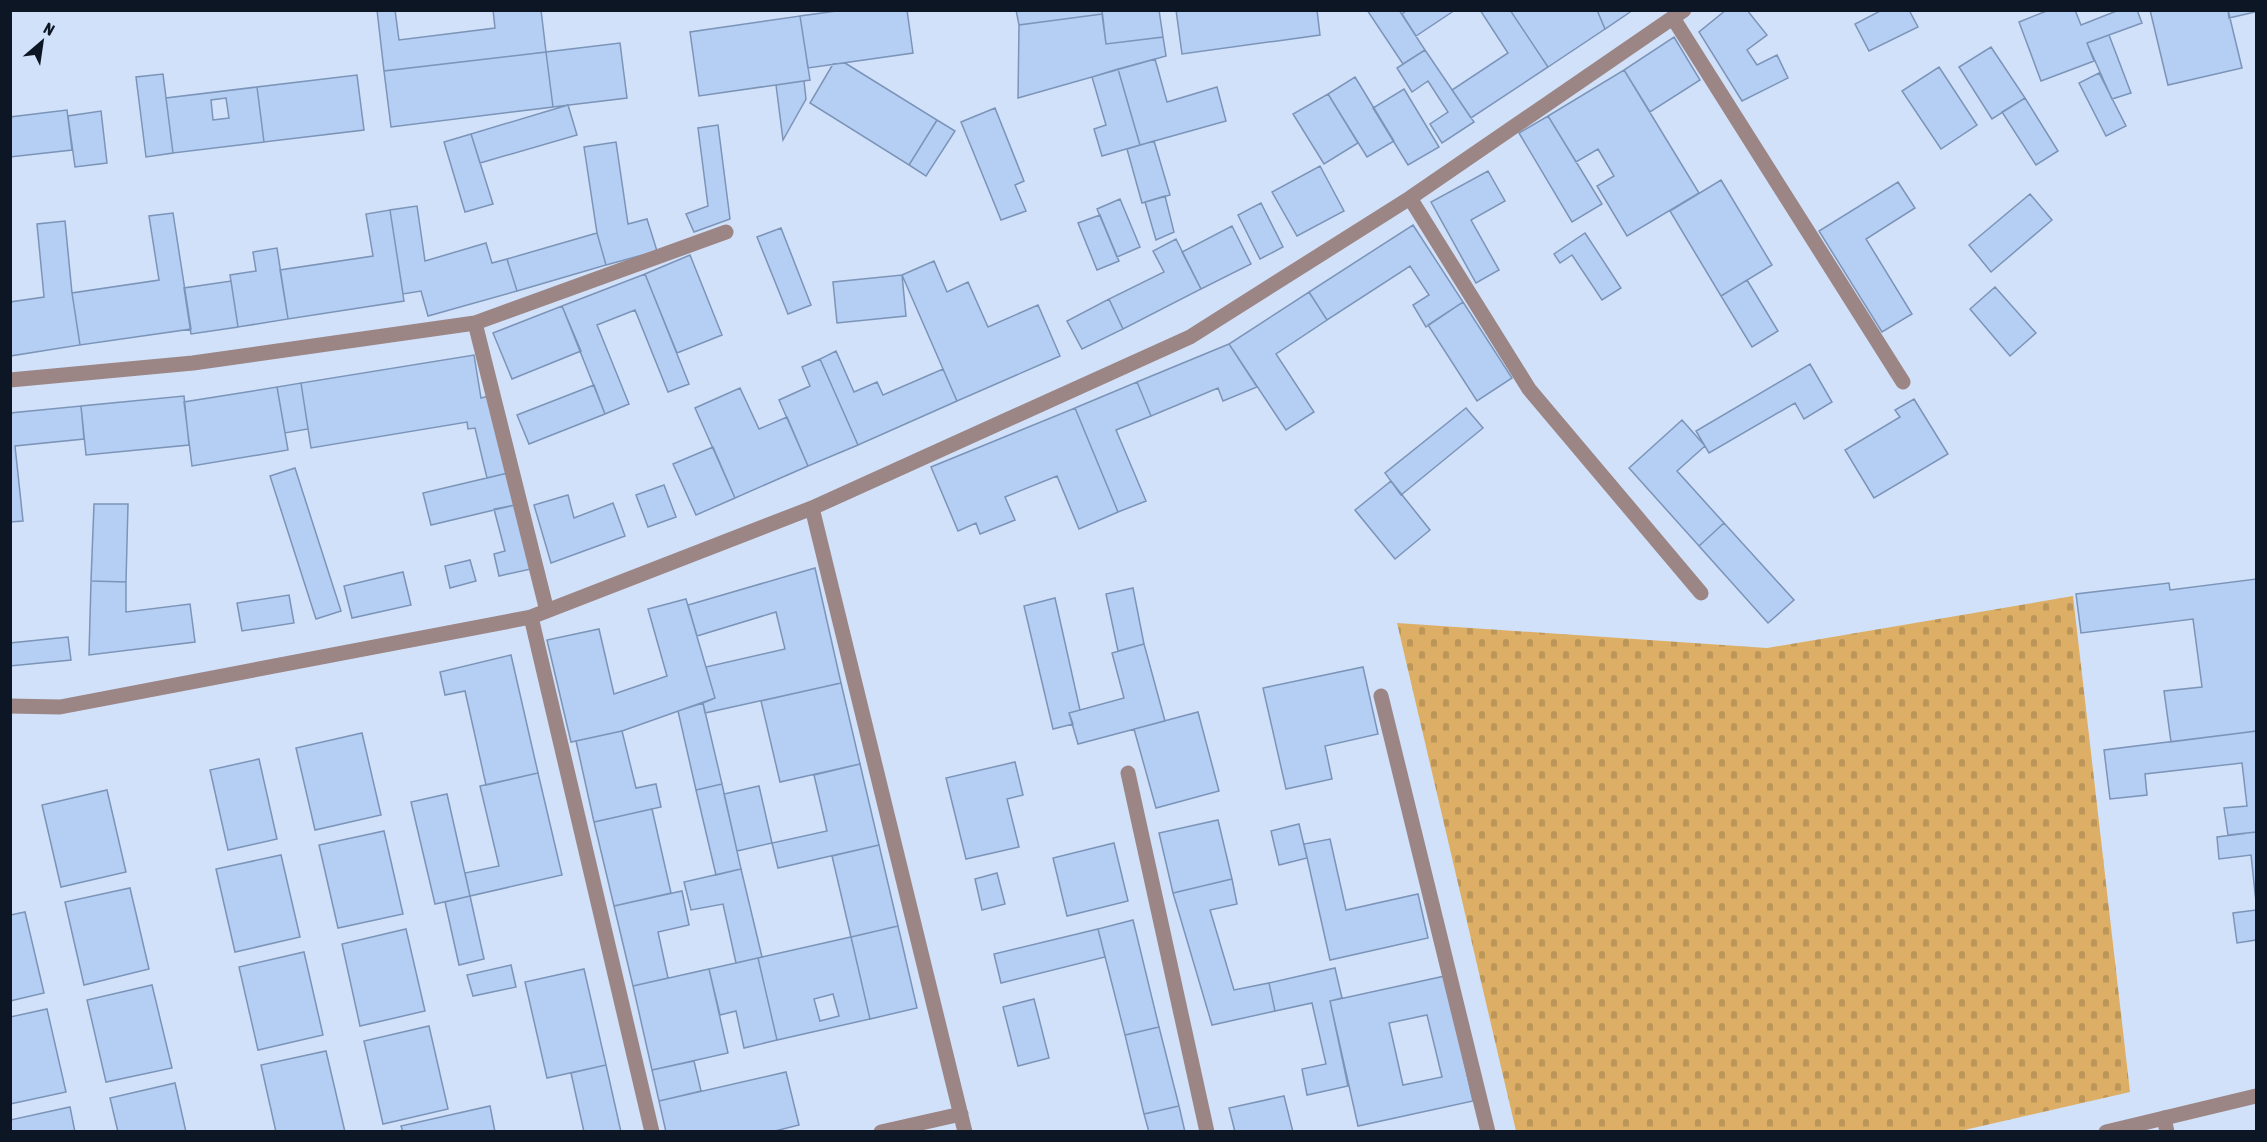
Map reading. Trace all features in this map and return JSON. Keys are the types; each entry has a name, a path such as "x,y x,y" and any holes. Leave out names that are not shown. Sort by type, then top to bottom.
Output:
{"street":[{"path":"10,705 60,707 531,617 812,508 1190,337 1410,198 1678,14 1903,382"},
{"path":"1410,198 1529,389 1701,593"},
{"path":"10,380 192,363 475,324 726,232"},
{"path":"475,324 547,610"},
{"path":"812,508 965,1131"},
{"path":"531,617 652,1131"},
{"path":"1380,696 1488,1131"},
{"path":"1128,773 1207,1131"},
{"path":"2106,1131 2166,1125 2256,1096"},
{"path":"881,1131 961,1114"}],"green space":[{"path":"2073,596 2130,1092 1960,1131 1516,1131 1397,623 1767,648"}],"building":[{"path":"377,10 395,10 399,40 495,28 493,10 541,10 546,52 384,71"},
{"path":"844,10 907,10 913,53 808,68 800,16"},
{"path":"1016,10 1102,10 1102,14 1019,25"},
{"path":"1102,10 1159,10 1163,37 1106,44"},
{"path":"1176,10 1317,10 1320,35 1182,54"},
{"path":"1367,10 1399,10 1425,50 1403,64"},
{"path":"1407,10 1455,10 1416,36 1402,14"},
{"path":"1480,10 1510,10 1548,67 1471,118 1452,90 1508,53"},
{"path":"1510,10 1597,10 1605,29 1548,67"},
{"path":"1597,10 1633,10 1605,29"},
{"path":"1726,10 1747,10 1767,35 1747,50 1757,65 1777,55 1788,78 1742,101 1699,32"},
{"path":"1882,10 1909,10 1918,27 1869,51 1855,24"},
{"path":"2049,10 2075,10 2081,25 2119,10 2137,10 2142,23 2087,43 2094,61 2041,81 2019,22"},
{"path":"2150,10 2228,10 2242,68 2168,85"},
{"path":"2228,10 2254,10 2255,12 2229,18"},
{"path":"1102,14 1106,44 1163,37 1166,56 1018,98 1019,25"},
{"path":"800,16 810,80 699,96 690,32"},
{"path":"2109,35 2131,93 2112,99 2087,43"},
{"path":"1674,37 1700,80 1650,112 1624,70"},
{"path":"620,43 627,98 553,107 546,52"},
{"path":"1991,47 2025,98 1992,119 1959,67"},
{"path":"1425,50 1474,122 1442,143 1430,124 1448,112 1428,81 1412,92 1397,68"},
{"path":"546,52 553,107 391,127 384,71"},
{"path":"1155,59 1167,102 1217,87 1226,121 1140,145 1118,69"},
{"path":"845,63 937,120 909,165 810,103 833,64"},
{"path":"1939,67 1977,125 1941,149 1902,91"},
{"path":"1118,69 1140,145 1102,156 1094,129 1106,125 1092,77"},
{"path":"1624,70 1699,193 1627,236 1597,186 1614,176 1598,149 1576,162 1548,116"},
{"path":"2099,73 2126,126 2106,136 2079,83"},
{"path":"163,74 173,153 146,157 136,77"},
{"path":"357,75 364,130 264,142 257,87"},
{"path":"1355,77 1394,141 1367,157 1328,94"},
{"path":"804,81 806,99 783,140 776,85"},
{"path":"257,87 264,142 173,153 166,98","holes":["226,98 229,118 213,120 211,100"]},
{"path":"1404,89 1439,147 1408,165 1373,108"},
{"path":"1328,94 1358,143 1324,164 1293,114"},
{"path":"2025,98 2058,151 2036,165 2002,112"},
{"path":"568,105 577,135 480,163 471,134"},
{"path":"995,108 1024,181 1015,185 1026,211 1001,220 961,122"},
{"path":"67,110 72,150 10,157 10,117"},
{"path":"101,111 107,163 75,167 68,116"},
{"path":"1548,116 1602,204 1572,222 1519,133"},
{"path":"937,120 955,131 926,176 909,165"},
{"path":"718,125 730,219 694,232 686,214 708,206 698,128"},
{"path":"471,134 493,204 465,212 444,142"},
{"path":"1154,141 1170,195 1142,203 1127,149"},
{"path":"616,142 628,224 647,219 657,251 606,265 597,233 584,147"},
{"path":"1320,166 1344,211 1297,236 1272,192"},
{"path":"1488,171 1505,201 1471,220 1499,270 1476,283 1431,202"},
{"path":"1721,180 1772,265 1721,296 1670,211"},
{"path":"1898,182 1915,208 1866,239 1912,314 1882,332 1819,231"},
{"path":"2030,194 2052,220 1991,272 1969,245"},
{"path":"1165,196 1174,232 1156,240 1145,202"},
{"path":"1120,199 1140,247 1117,257 1097,209"},
{"path":"1261,203 1283,247 1260,259 1238,215"},
{"path":"417,206 425,261 486,243 492,263 507,259 517,291 428,316 421,291 403,294 390,210"},
{"path":"390,210 404,301 288,319 280,270 373,256 366,214"},
{"path":"173,213 191,329 80,345 72,293 159,280 149,216"},
{"path":"1100,215 1119,261 1097,270 1078,223"},
{"path":"65,221 80,345 10,356 10,302 44,297 37,224"},
{"path":"1413,225 1463,302 1426,327 1413,305 1429,295 1410,266 1327,320 1309,292"},
{"path":"1232,226 1251,264 1201,289 1182,252"},
{"path":"781,228 811,305 788,314 757,237"},
{"path":"597,233 606,265 517,291 507,259"},
{"path":"1585,233 1621,288 1602,300 1572,255 1560,263 1554,254"},
{"path":"1176,239 1201,289 1123,329 1109,299 1164,272 1153,251"},
{"path":"277,248 288,319 238,327 230,275 256,271 253,252"},
{"path":"690,255 722,335 677,353 645,274"},
{"path":"934,261 947,292 968,282 988,327 1038,305 1060,356 957,401 902,275"},
{"path":"645,274 689,384 668,392 635,310 597,325 629,404 605,414 562,306"},
{"path":"902,275 906,316 837,323 833,282"},
{"path":"1747,280 1778,331 1752,347 1721,296"},
{"path":"231,281 238,327 191,334 184,288"},
{"path":"1995,287 2036,333 2010,356 1970,309"},
{"path":"1309,292 1327,320 1276,354 1314,412 1286,430 1229,344"},
{"path":"1109,299 1123,329 1082,349 1067,321"},
{"path":"1463,302 1512,378 1477,401 1428,325"},
{"path":"562,306 581,351 512,379 493,333"},
{"path":"1229,344 1257,387 1223,401 1218,388 1151,416 1137,382"},
{"path":"836,351 854,392 877,382 883,395 943,369 957,401 858,445 820,359"},
{"path":"474,355 481,398 489,396 508,473 487,478 475,428 468,429 467,422 311,448 301,383"},
{"path":"820,359 858,445 808,466 779,400 810,386 802,367"},
{"path":"1810,364 1832,402 1804,419 1795,403 1709,453 1696,431"},
{"path":"1137,382 1151,416 1116,430 1146,501 1118,512 1075,408"},
{"path":"301,383 308,429 285,433 277,387"},
{"path":"594,385 605,414 529,444 517,415"},
{"path":"277,387 288,450 192,466 184,402"},
{"path":"740,388 759,429 787,417 808,466 735,498 695,408"},
{"path":"184,396 189,445 86,455 81,406"},
{"path":"1914,399 1948,454 1874,498 1845,450 1900,417 1895,410"},
{"path":"81,406 84,439 15,446 23,521 10,522 10,413"},
{"path":"1075,408 1118,512 1079,529 1057,476 1005,497 1015,520 980,534 976,523 958,531 931,467"},
{"path":"1466,408 1483,428 1401,495 1385,473"},
{"path":"1682,420 1705,446 1677,471 1724,523 1699,546 1629,468"},
{"path":"713,447 735,498 696,515 673,464"},
{"path":"295,468 341,611 316,619 270,476"},
{"path":"508,473 515,505 431,525 423,493"},
{"path":"1391,481 1430,530 1395,559 1355,510"},
{"path":"664,485 676,517 648,527 636,495"},
{"path":"568,495 574,518 613,503 625,536 551,563 534,505"},
{"path":"94,504 128,504 126,582 91,581"},
{"path":"515,505 531,569 499,576 494,554 505,551 494,509"},
{"path":"1724,523 1794,600 1768,623 1699,546"},
{"path":"470,560 476,581 450,588 445,566"},
{"path":"815,568 841,683 705,713 703,703 715,698 706,667 785,649 776,612 697,636 688,605"},
{"path":"403,572 411,605 352,618 344,586"},
{"path":"2256,579 2256,731 2171,742 2164,691 2202,687 2193,619 2081,633 2076,594 2169,583 2170,590"},
{"path":"91,581 126,582 126,612 190,604 195,642 89,655"},
{"path":"1133,588 1144,644 1118,651 1106,594"},
{"path":"289,595 294,623 242,631 237,603"},
{"path":"1055,598 1080,710 1069,713 1073,724 1053,729 1024,606"},
{"path":"686,599 715,698 622,731 571,742 547,640 599,629 614,694 667,676 648,609"},
{"path":"68,637 71,660 10,666 10,643"},
{"path":"1144,644 1165,721 1078,744 1069,713 1124,698 1112,653"},
{"path":"511,655 538,773 486,785 465,691 445,695 440,672"},
{"path":"1363,667 1378,734 1325,746 1332,779 1286,789 1263,688"},
{"path":"841,683 860,764 780,782 761,701"},
{"path":"703,703 722,784 696,790 678,711"},
{"path":"1198,712 1219,791 1156,808 1134,729"},
{"path":"622,731 636,788 656,784 661,807 594,822 576,741"},
{"path":"2256,731 2256,832 2228,835 2224,808 2247,806 2242,763 2145,774 2147,795 2110,799 2104,750"},
{"path":"362,733 381,815 315,830 296,748"},
{"path":"259,759 277,839 228,850 210,770"},
{"path":"1015,762 1023,795 1007,799 1019,847 966,859 946,778"},
{"path":"860,764 879,845 778,868 772,843 827,831 814,775"},
{"path":"538,773 562,875 470,896 465,873 499,866 480,786"},
{"path":"722,784 741,869 716,875 696,790"},
{"path":"759,786 772,843 737,851 724,794"},
{"path":"107,790 126,872 61,887 42,805"},
{"path":"447,794 470,896 435,904 411,802"},
{"path":"652,809 671,893 614,906 594,822"},
{"path":"1218,820 1232,879 1173,893 1159,833"},
{"path":"1299,824 1307,858 1279,865 1271,831"},
{"path":"384,831 403,914 338,928 319,845"},
{"path":"2256,832 2256,902 2251,855 2219,859 2217,837"},
{"path":"1330,839 1346,910 1418,894 1428,938 1330,960 1304,844"},
{"path":"1114,843 1128,901 1067,916 1053,858"},
{"path":"879,845 898,926 851,937 832,856"},
{"path":"281,855 300,937 235,952 216,869"},
{"path":"741,869 762,957 736,963 723,904 691,910 684,882"},
{"path":"997,873 1005,904 982,910 975,879"},
{"path":"1232,879 1237,904 1210,910 1234,990 1269,983 1275,1011 1212,1025 1173,893"},
{"path":"130,888 149,969 84,985 65,902"},
{"path":"682,891 689,925 658,932 668,978 633,986 614,906"},
{"path":"470,896 484,959 459,965 445,902"},
{"path":"2256,910 2256,940 2237,943 2233,913"},
{"path":"25,912 44,993 10,1001 10,915"},
{"path":"1133,920 1159,1027 1125,1035 1098,929"},
{"path":"898,926 917,1008 870,1019 851,937"},
{"path":"406,929 425,1011 360,1026 342,944"},
{"path":"1098,929 1105,957 1001,983 994,954"},
{"path":"851,937 870,1019 777,1040 758,958","holes":["833,994 839,1016 820,1021 814,999"]},
{"path":"304,952 323,1035 258,1050 239,967"},
{"path":"758,958 777,1040 744,1048 736,1011 720,1015 709,969"},
{"path":"511,965 516,987 473,996 467,975"},
{"path":"1335,968 1342,998 1330,1001 1348,1086 1307,1095 1302,1069 1326,1064 1312,1003 1275,1011 1269,983"},
{"path":"584,969 606,1065 547,1078 525,982"},
{"path":"709,969 728,1053 652,1070 633,986"},
{"path":"1445,976 1473,1101 1358,1126 1330,1001","holes":["1427,1015 1442,1077 1403,1085 1389,1023"]},
{"path":"152,985 172,1068 106,1082 87,1000"},
{"path":"1034,999 1049,1058 1018,1066 1003,1007"},
{"path":"47,1009 66,1092 10,1104 10,1017"},
{"path":"429,1026 448,1109 383,1124 364,1041"},
{"path":"1159,1027 1179,1106 1144,1114 1125,1035"},
{"path":"326,1051 345,1132 276,1132 261,1065"},
{"path":"694,1061 701,1091 659,1101 652,1070"},
{"path":"606,1065 621,1132 584,1132 571,1073"},
{"path":"786,1072 799,1125 771,1132 666,1132 659,1101"},
{"path":"175,1083 186,1132 118,1132 110,1098"},
{"path":"1284,1096 1293,1132 1235,1132 1229,1108"},
{"path":"490,1106 495,1132 403,1132 401,1126"},
{"path":"1179,1106 1185,1132 1149,1132 1144,1114"},
{"path":"70,1107 75,1132 10,1132 10,1120"}]}
